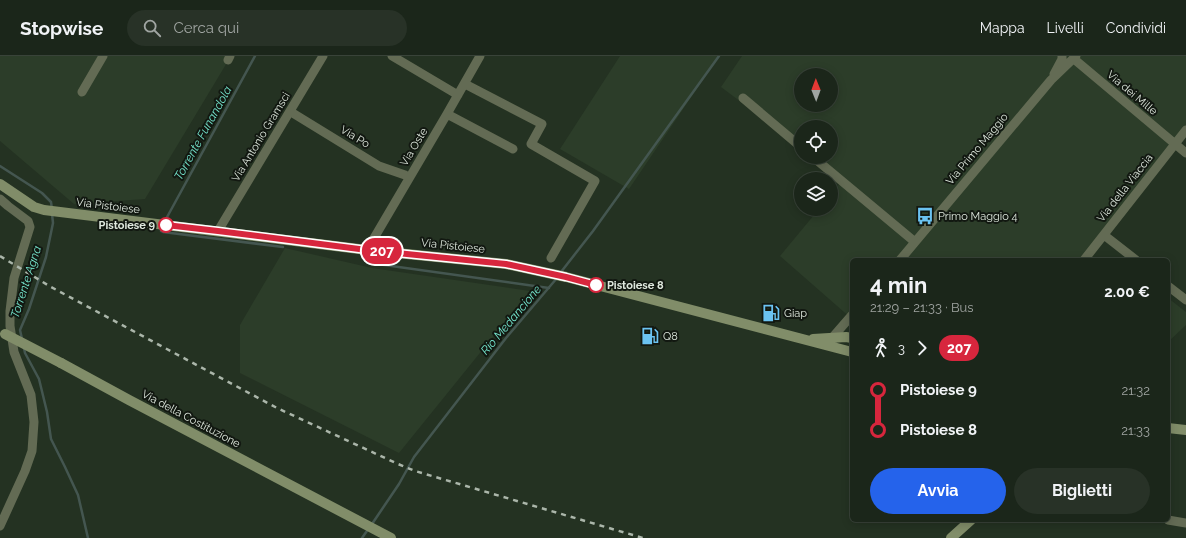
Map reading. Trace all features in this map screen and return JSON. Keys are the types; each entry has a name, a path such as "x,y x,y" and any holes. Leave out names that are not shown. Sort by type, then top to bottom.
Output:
{"street":[{"path":"82,92 103,56"},
{"name":"Via Antonio Gramsci","path":"218,231 324,56"},
{"path":"392,56 458,95"},
{"name":"Via Oste","path":"367,250 448,114 480,56"},
{"path":"1051,80 1062,60 1062,56"},
{"name":"Via Primo Maggio","path":"902,258 1051,80 1075,58"},
{"name":"Via dei Mille","path":"1075,58 1186,152"},
{"path":"465,84 542,124 531,144 595,181 551,258"},
{"path":"743,98 794,141"},
{"name":"Via Po","path":"291,112 379,166 405,175 409,178"},
{"path":"448,114 513,149"},
{"name":"Via della Viaccia","path":"1086,258 1186,130"},
{"path":"821,164 915,242"},
{"name":"Via Pistoiese","path":"0,184 34,207 44,210 367,250 506,264 566,277 652,301 850,351"},
{"path":"0,199 28,221 30,227 14,278 10,311 10,326 14,352 31,395 34,422 31,454 25,471 0,526"},
{"path":"1104,234 1134,258"},
{"path":"1170,288 1186,300"},
{"path":"832,338 850,317"},
{"name":"Via della Costituzione","path":"2,332 391,538"},
{"name":"Via Pistoiese","path":"805,339 850,338"},
{"path":"1170,428 1186,430"},
{"path":"1170,520 1186,523"},
{"path":"951,538 969,522"}],"shaded area":[{"path":"0,56 231,56 145,199 74,204 0,141"},
{"path":"620,56 719,56 629,189 560,149"},
{"path":"742,56 1186,56 1186,130 1086,258 850,258 850,317 780,256 813,216 838,216 838,186 843,179 838,175 838,172 834,172 823,164 838,164 838,120 794,120 794,142 721,87"},
{"path":"285,248 372,268 530,291 399,453 240,373 240,325"},
{"path":"1170,300 1186,312 1186,325 1170,340"}],"waterway":[{"name":"Torrente Funandola","path":"166,219 255,56"},
{"name":"Rio Medancione","path":"561,272 593,231 719,56"},
{"name":"Torrente Agna","path":"0,166 42,193 51,202 52,209"},
{"name":"Torrente Agna","path":"22,339 20,330 29,309 46,257 53,223 52,214"},
{"name":"Torrente Funandola","path":"161,229 163,232 283,247"},
{"path":"370,261 377,264 549,288"},
{"name":"Rio Medancione","path":"372,524 399,484 414,457 506,338 557,278"},
{"name":"Torrente Agna","path":"24,348 25,353 39,379 47,412 51,439 78,495 88,538"},
{"name":"Rio Medancione","path":"362,538 369,528"}],"railway":[{"path":"0,256 51,287 277,408 398,464 415,471 643,538"}],"bus line":[{"name":"207","path":"166,225 367,250 506,264 596,285"}],"place":[{"name":"Primo Maggio 4","path":"925,216"},
{"name":"Pistoiese 9","path":"166,225"},
{"name":"Pistoiese 8","path":"596,285"},
{"name":"Giap","path":"771,313"},
{"name":"Q8","path":"650,336"}]}
